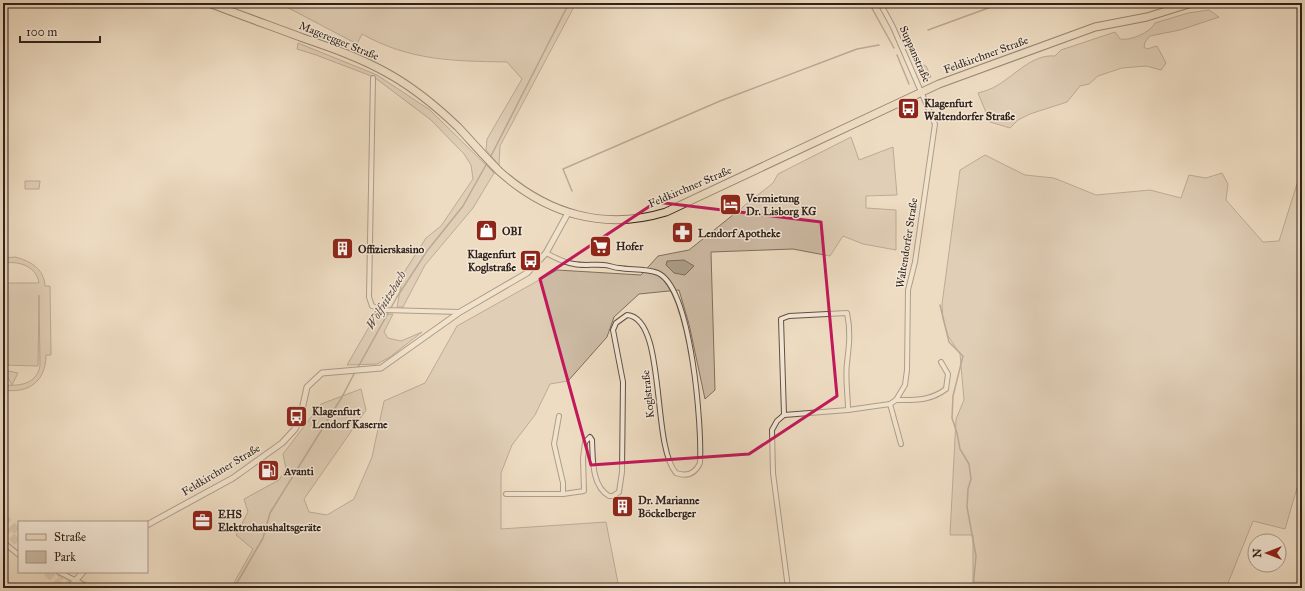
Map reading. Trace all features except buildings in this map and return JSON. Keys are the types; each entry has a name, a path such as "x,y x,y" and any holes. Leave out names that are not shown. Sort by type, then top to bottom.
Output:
{"main road":[{"name":"Mageregger Straße","path":"209,3 342,52 389,74 433,105 499,170 529,194 568,214"},
{"name":"Feldkirchner Straße","path":"568,214 597,219 625,220 640,219 666,212 922,91 1095,27 1147,17 1192,3"}],"street":[{"name":"Suppanstraße","path":"880,3 893,27 922,91"},
{"name":"Mageregger Straße","path":"373,78 369,297 372,306 384,310 460,312"},
{"name":"Waltendorfer Straße","path":"784,415 848,410 890,404 896,400 905,385 907,370 908,290 915,262 935,124 922,91"},
{"name":"Feldkirchner Straße","path":"148,524 233,478 270,453 295,429 300,419 307,387 322,373 343,370 375,369 387,365 460,312 527,273 546,253 568,214"},
{"name":"Koglstraße","path":"506,494 563,494 584,491 583,458 585,442 590,437 592,440 595,473 600,488 609,496 613,496 619,492 622,472 623,382 613,330 616,323 627,315 633,316 640,321 644,329 654,363 659,415 666,456 671,468 676,473 682,475 693,473 700,463 697,387 690,346 677,300 665,279 658,273 640,270 617,268 605,265 573,264 546,253"},
{"path":"788,588 773,473 772,430 777,421 784,415 781,319 789,316 847,313 850,342 847,364 848,410"},
{"path":"896,400 936,397 946,389 948,374 941,362"},
{"path":"890,404 901,444"},
{"path":"559,416 554,444 563,482 563,494"},
{"path":"3,542 18,554"},
{"path":"61,573 90,588"},
{"path":"69,588 75,579 82,573"}],"highlighted area":[{"path":"656,202 821,222 837,396 749,454 591,465 540,279"}],"green space":[{"path":"279,3 576,3 500,146 499,165 486,150 487,139 522,79 507,62 433,58 397,50 362,34 357,44"},
{"path":"1209,10 1219,17 1180,30 1150,36 1145,42 1144,47 1147,49 1157,46 1166,63 1161,70 1146,66 1122,68 1098,76 1089,84 1080,86 1067,102 1030,114 1018,120 1010,128 990,122 978,93 988,90 1005,81 1032,61 1047,56 1055,56 1061,50 1115,32 1120,39 1129,39 1139,36 1149,30 1155,23 1188,13"},
{"path":"298,43 377,75 430,110 494,173 473,208 425,265 403,307 397,307 403,274 426,238 441,226 473,179 471,165 464,154 431,120 374,77 297,49"},
{"path":"921,64 926,66 931,77 924,79 917,66"},
{"path":"851,137 859,160 893,147 897,195 866,196 866,208 896,210 896,250 863,244 843,236 830,256 793,249 711,252 715,390 705,399 689,324 679,290 639,294 614,317 607,337 568,381 550,384 535,415 512,445 501,473 501,529 606,522 619,588 231,588 253,549 236,535 248,512 244,499 279,480 286,469 283,454 321,404 361,389 366,410 304,499 309,512 327,515 354,499 372,457 384,401 425,383 457,326 557,270 641,275 658,256 689,250 773,183 778,174"},
{"path":"985,155 1025,175 1054,178 1096,195 1150,190 1181,198 1189,175 1206,178 1222,173 1228,184 1226,200 1263,242 1279,241 1302,168 1302,452 1299,458 1302,460 1302,471 1285,529 1253,521 1226,588 1138,588 1134,585 973,582 973,535 950,535 956,419 964,400 960,354 948,336 943,319 942,304 960,170"},
{"path":"25,181 40,181 39,189 25,189"},
{"path":"15,257 31,263 36,267 42,275 45,286 50,286 51,355 46,355 43,372 34,384 28,388 12,391 3,390 3,385 15,385 31,381 38,372 40,366 39,295 38,366 3,365 3,283 39,283 34,272 30,268 15,263 3,263 3,258"},
{"path":"393,314 384,332 388,338 401,341 422,332 390,357 377,364 347,365 376,315"},
{"path":"9,371 18,373 12,385 5,373"}],"shaded area":[{"path":"684,260 694,266 685,275 674,273 666,265 667,261"}],"waterway":[{"name":"Wölfnitzbach","path":"490,158 569,3"},
{"path":"869,3 894,48"},
{"path":"928,30 1002,3"},
{"path":"572,191 563,169 720,101 857,49 879,45"},
{"path":"897,55 909,84"},
{"name":"Wölfnitzbach","path":"357,369 397,297 427,251 463,206 487,163"},
{"path":"940,305 949,342 963,356 953,396 952,418 960,449 969,464 971,479 968,489 967,507 976,556 973,588"},
{"name":"Wölfnitzbach","path":"234,588 263,538 270,513 342,397 355,372"}],"tunnel":[{"path":"3,517 18,532"},
{"path":"3,528 18,543"},
{"path":"48,573 62,588"},
{"path":"60,573 74,588"}],"place":[{"name":"Klagenfurt Waltendorfer Straße","path":"909,109"},
{"name":"Vermietung Dr. Lisborg KG","path":"730,204"},
{"name":"OBI","path":"486,231"},
{"name":"Lendorf Apotheke","path":"683,233"},
{"name":"Hofer","path":"600,246"},
{"name":"Offizierskasino","path":"343,249"},
{"name":"Klagenfurt Koglstraße","path":"531,260"},
{"name":"Klagenfurt Lendorf Kaserne","path":"296,417"},
{"name":"Avanti","path":"268,471"},
{"name":"Dr. Marianne Böckelberger","path":"622,506"},
{"name":"EHS Elektrohaushaltsgeräte","path":"202,520"}]}
